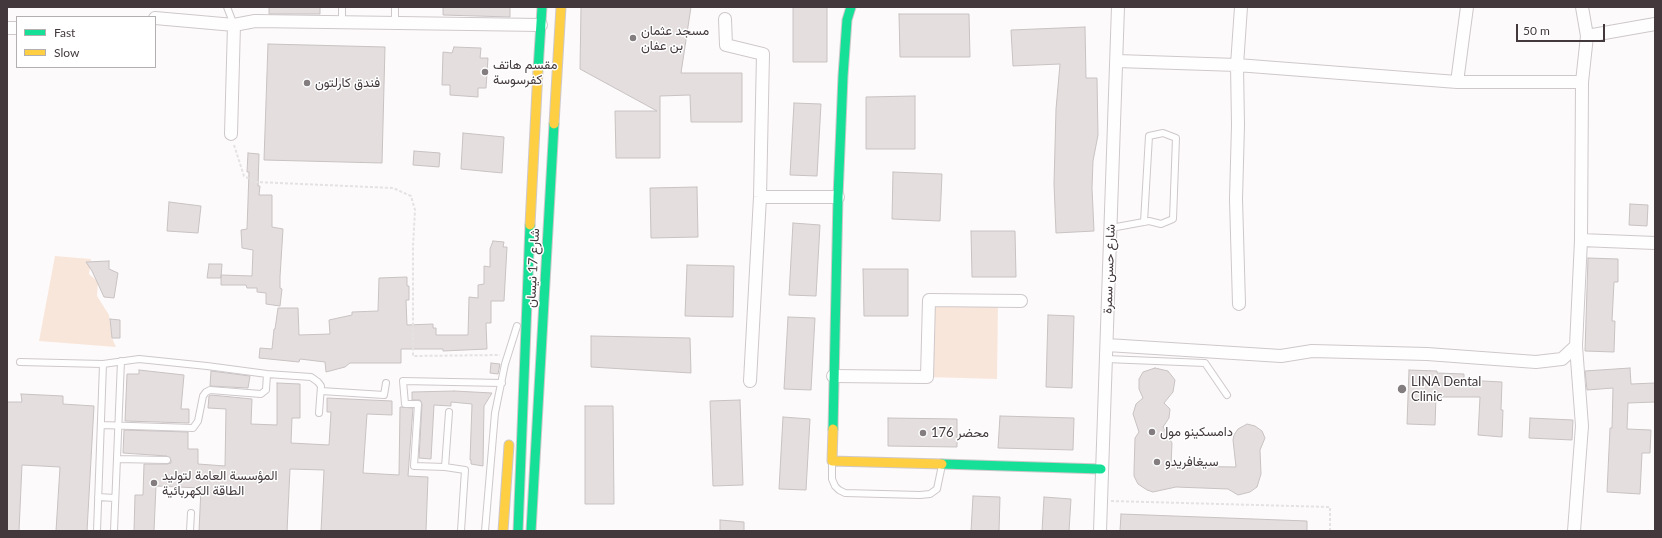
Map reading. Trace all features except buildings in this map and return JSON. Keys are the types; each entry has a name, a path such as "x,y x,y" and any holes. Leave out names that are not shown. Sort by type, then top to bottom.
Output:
{"main road":[{"name":"شارع 17 نيسان","path":"518,531 533,162 542,7"},
{"name":"شارع 17 نيسان","path":"531,531 562,7"},
{"path":"851,7 847,20 838,197 832,461 1101,469"},
{"path":"514,365 525,183 533,162"},
{"path":"552,163 556,228 552,332"},
{"path":"503,531 509,436"}],"street":[{"name":"شارع حسن سمرة","path":"1100,531 1118,7"},
{"path":"1239,304 1236,199 1238,125 1237,65 1241,7"},
{"path":"1457,82 1467,7"},
{"path":"1574,531 1582,426 1576,346 1581,240 1582,82 1587,36 1582,7"},
{"path":"156,18 234,25 255,21 541,25"},
{"path":"725,20 726,45 763,54 760,196 750,381"},
{"path":"1587,36 1655,24"},
{"path":"231,134 234,25"},
{"path":"1116,61 1237,65 1457,82 1582,82"},
{"path":"760,196 838,197"},
{"path":"1581,240 1655,243"},
{"path":"833,376 927,377 929,300 1021,301"},
{"path":"1107,345 1281,356 1312,351 1427,354 1536,362 1562,359 1576,346"}],"lane":[{"path":"227,7 234,25"},
{"path":"342,7 342,22"},
{"path":"395,7 395,23"},
{"path":"1111,228 1144,222 1149,221 1161,224 1173,219 1176,138 1163,133 1149,136 1144,222"},
{"path":"485,531 495,413 505,364 517,326"},
{"path":"20,362 103,364 138,359 267,374 311,377 318,382 321,391 319,413"},
{"path":"1106,359 1205,363 1227,395"},
{"path":"114,531 121,361"},
{"path":"97,531 103,364"},
{"path":"101,425 193,428 198,421 203,396 206,392 210,390 261,394 266,390 267,374"},
{"path":"461,531 465,470 445,467 414,466 418,404 405,404 403,381 502,383"},
{"path":"321,391 384,395 386,383"},
{"path":"445,467 449,412"},
{"path":"117,459 167,460"},
{"path":"832,461 832,479 835,486 845,493 930,494 937,489 942,464"},
{"path":"98,497 115,498"},
{"path":"190,531 191,513"}],"path":[{"path":"231,134 244,176 256,182 393,188 411,196 415,210 413,246 413,356 508,355"},
{"path":"1100,501 1330,507 1330,531"}],"shaded area":[{"path":"55,256 91,259 89,274 98,282 97,296 109,315 112,338 116,347 39,341"},
{"path":"929,300 998,301 997,379 927,377"}],"traffic: fast":[{"path":"538,70 542,7"},
{"path":"833,429 838,197 843,76 847,20 851,7"},
{"path":"531,531 554,124"},
{"path":"518,531 530,225"},
{"path":"942,464 1101,469"}],"traffic: slow":[{"path":"554,124 561,7"},
{"path":"530,225 538,70"},
{"path":"833,429 832,461 942,464"},
{"path":"503,531 509,445"}],"place":[{"name":"مسجد عثمان بن عفان","path":"633,38"},
{"name":"مقسم هاتف كفرسوسة","path":"485,72"},
{"name":"فندق كارلتون","path":"307,83"},
{"name":"LINA Dental Clinic","path":"1402,389"},
{"name":"دامسكينو مول","path":"1152,432"},
{"name":"محضر 176","path":"923,433"},
{"name":"سيغافريدو","path":"1157,462"},
{"name":"المؤسسة العامة لتوليد الطاقة الكهربائية","path":"154,483"}]}
